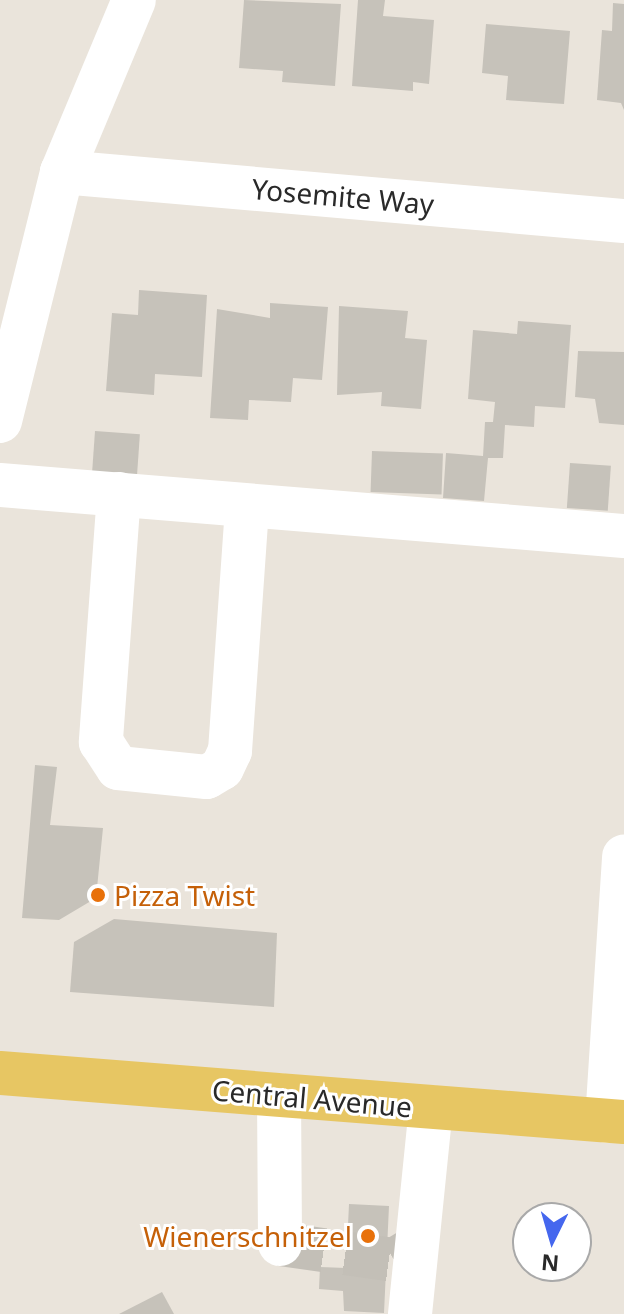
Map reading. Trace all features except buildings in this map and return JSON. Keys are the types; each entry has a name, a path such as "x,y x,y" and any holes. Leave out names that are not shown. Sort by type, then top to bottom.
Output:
{"main road":[{"name":"Central Avenue","path":"0,1073 616,1122"}],"street":[{"path":"0,421 62,172 134,0"},
{"name":"Yosemite Way","path":"62,172 624,221"},
{"path":"0,485 624,536"},
{"path":"119,494 101,742 118,768 207,777 222,768 230,751 247,507"},
{"path":"616,1122 624,857"},
{"path":"279,1095 280,1244"},
{"path":"410,1314 431,1107"}],"tunnel":[{"path":"280,1244 394,1260 416,1247"}],"place":[{"name":"Pizza Twist","path":"98,895"},
{"name":"Wienerschnitzel","path":"368,1236"}]}
